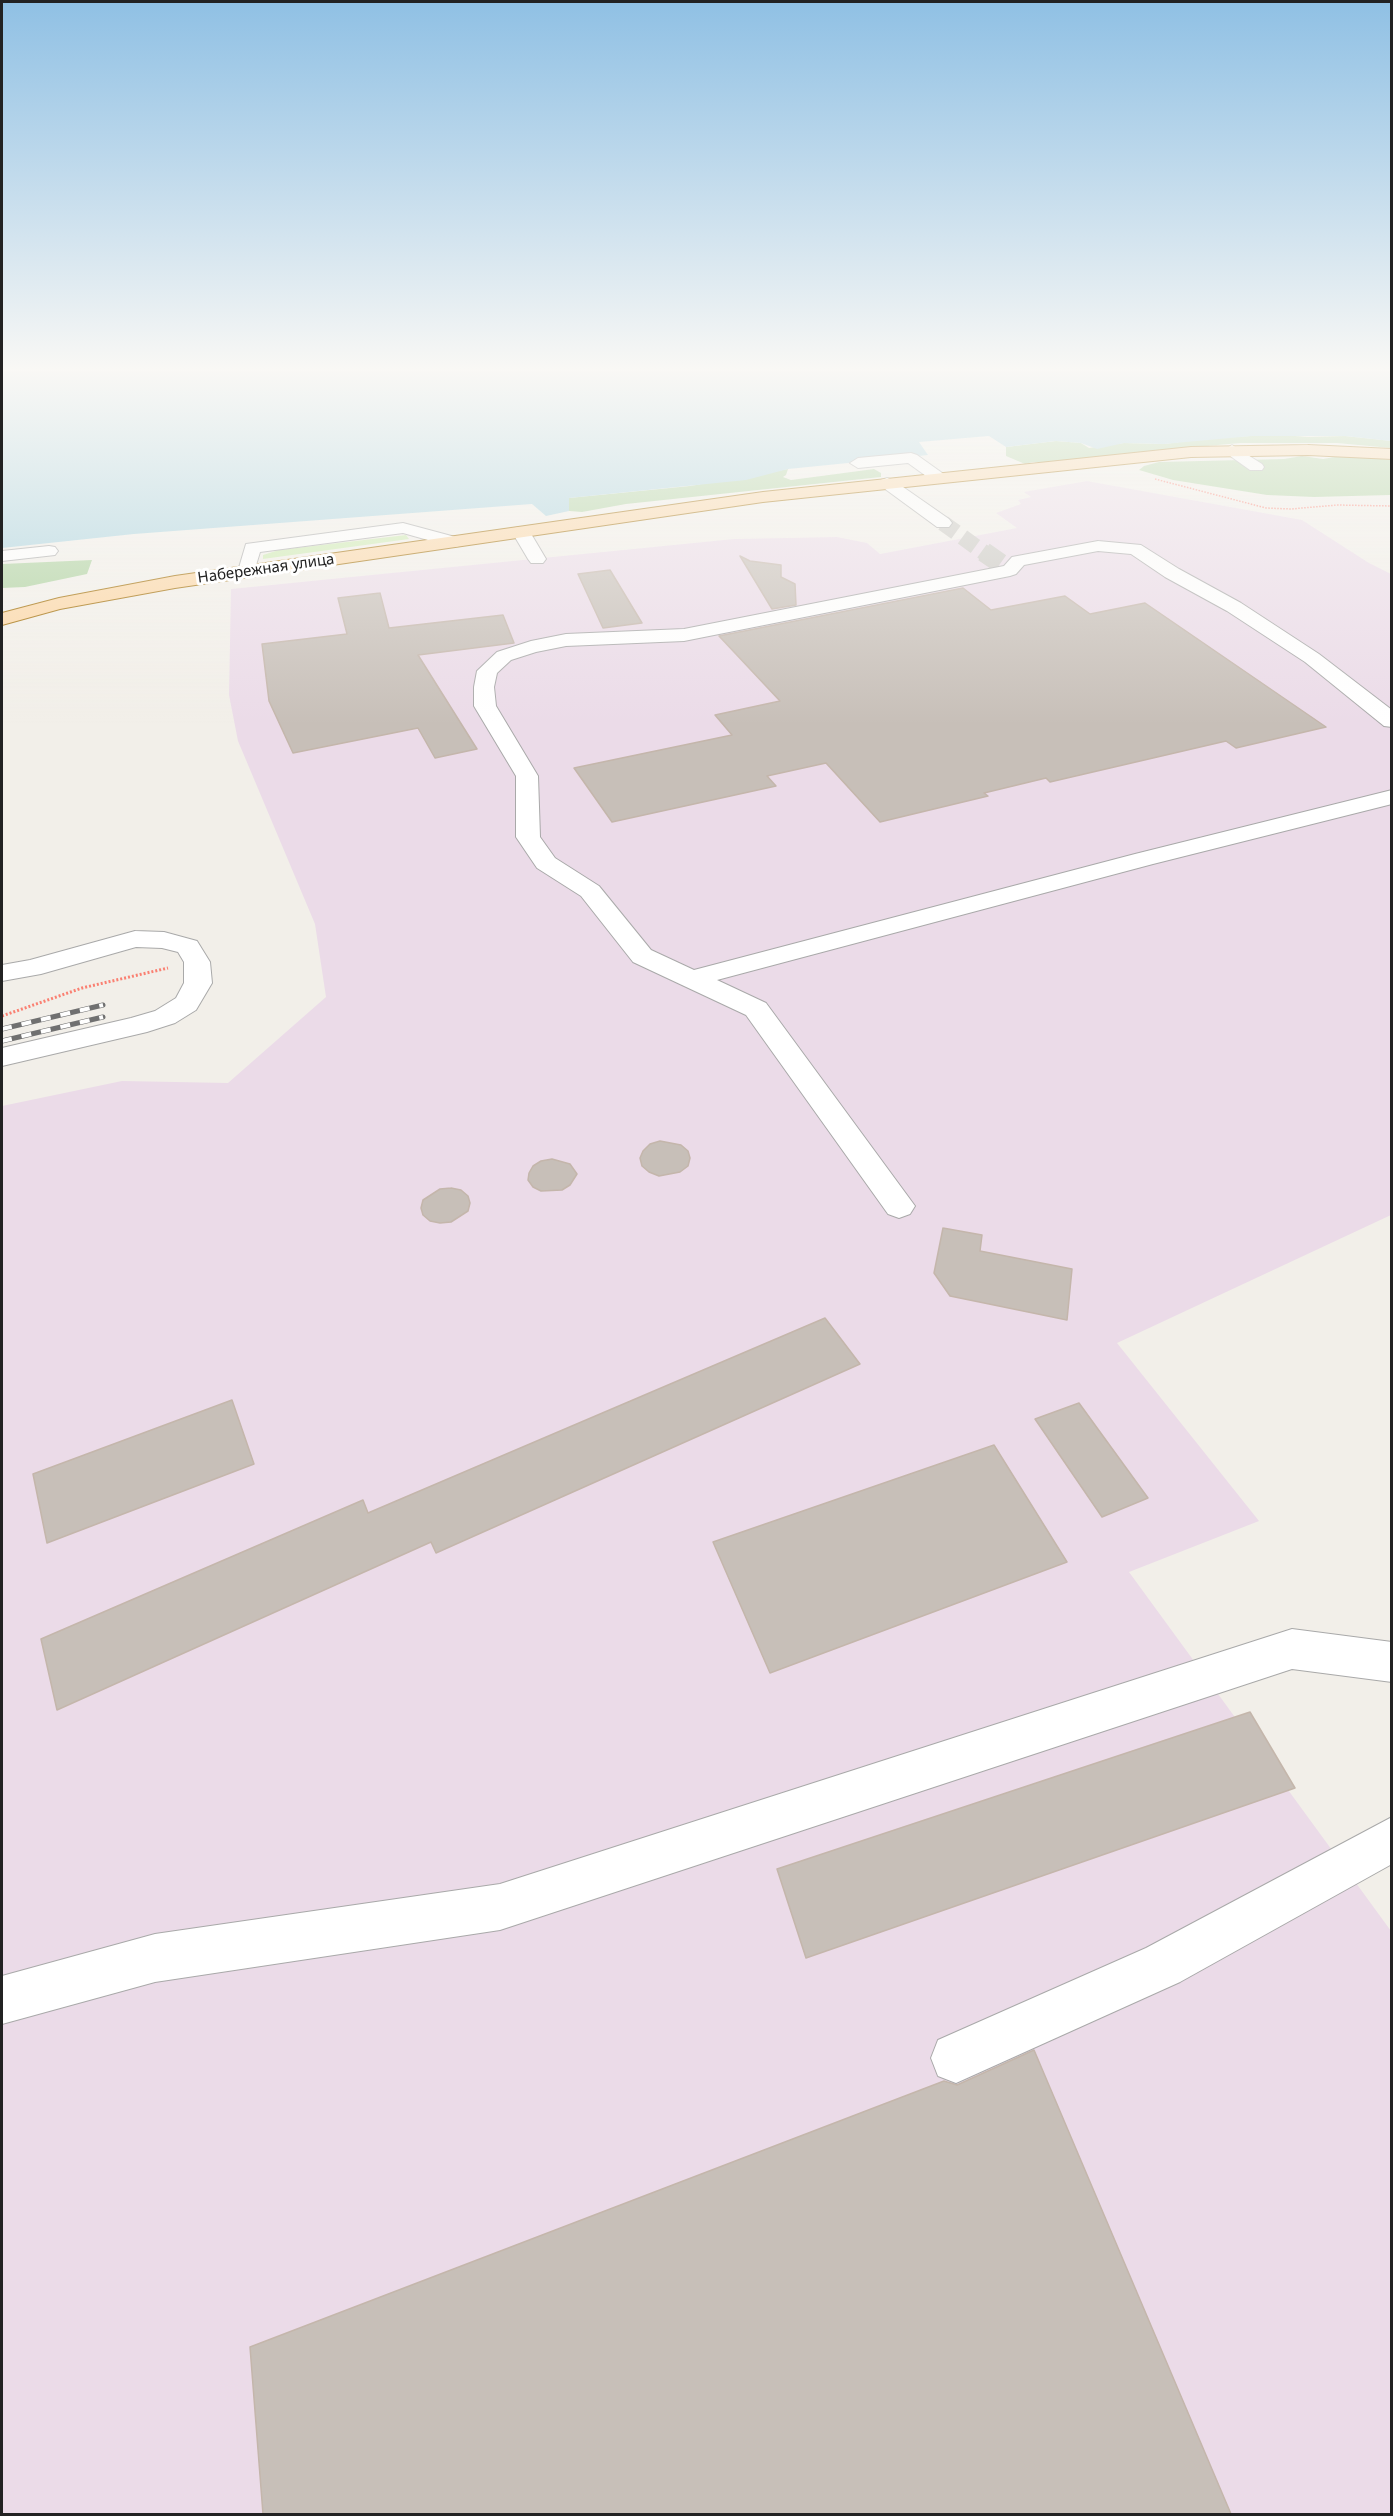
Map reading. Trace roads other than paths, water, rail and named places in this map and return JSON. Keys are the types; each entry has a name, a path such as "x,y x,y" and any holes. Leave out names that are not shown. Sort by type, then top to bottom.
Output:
{"main road":[{"path":"453,542 743,499 829,489"},
{"name":"Набережная улица","path":"2,619 98,595 247,571"}],"lane":[{"path":"896,489 943,523"},
{"path":"247,571 252,548 403,528 453,542"},
{"path":"521,532 537,559"},
{"path":"899,1206 756,1009 694,978 642,956 590,891 546,863 528,837 527,776 485,706 484,687 487,672 504,656 531,647 567,640 684,635 1010,570 1018,561 1098,546 1136,549 1172,573 1234,607 1312,658 1392,721"},
{"path":"2,556 49,551"},
{"path":"694,978 1133,862 1392,797"},
{"path":"2,973 32,968 135,939 164,940 188,947 197,962 198,983 186,1004 165,1017 137,1026 2,1057"},
{"path":"2,2000 155,1958 500,1907 1293,1649 1392,1662"},
{"path":"956,2058 1163,1965 1392,1839"}],"water":[{"path":"2,489 653,489 569,498 569,511 546,516 532,504 134,534 2,548"}],"tunnel":[{"path":"943,523 986,554"},
{"path":"984,552 1010,570"}],"railway":[{"path":"2,1029 103,1005"},
{"path":"2,1041 103,1017"}]}
